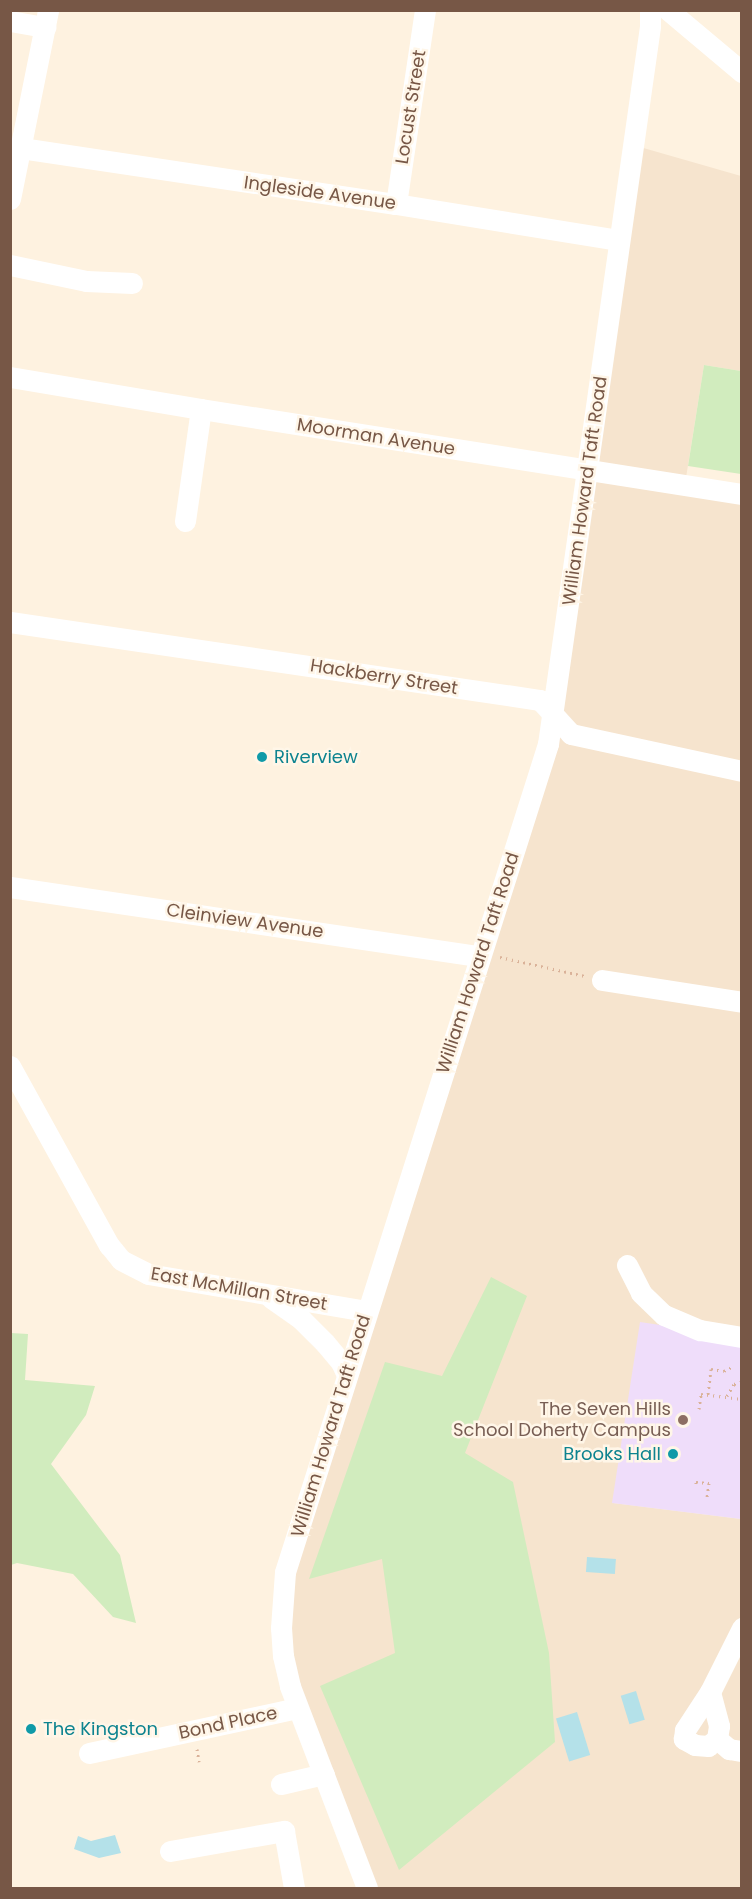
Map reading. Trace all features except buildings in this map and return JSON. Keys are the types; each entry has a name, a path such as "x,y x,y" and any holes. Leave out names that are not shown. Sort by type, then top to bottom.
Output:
{"street":[{"name":"Locust Street","path":"396,204 425,10"},
{"name":"William Howard Taft Road","path":"367,1888 297,1708 283,1656 281,1602 285,1572 367,1311 489,956 548,744 651,26 650,10"},
{"path":"668,10 741,72"},
{"path":"10,21 47,19 11,196"},
{"name":"Ingleside Avenue","path":"21,148 619,240"},
{"path":"10,265 86,281 132,283"},
{"name":"Moorman Avenue","path":"10,377 741,494"},
{"path":"185,521 201,409"},
{"name":"Hackberry Street","path":"10,622 540,700 571,734 741,771"},
{"name":"Cleinview Avenue","path":"10,887 489,956"},
{"path":"602,980 741,1002"},
{"name":"East McMillan Street","path":"10,1066 109,1245 121,1260 148,1274 367,1311"},
{"path":"627,1265 641,1293 663,1315 700,1330 741,1337"},
{"path":"268,1296 301,1318 333,1352 347,1375"},
{"path":"710,1692 719,1726 717,1739 708,1746 695,1745 684,1739 685,1730 710,1692 741,1628"},
{"name":"Bond Place","path":"89,1753 297,1708"},
{"path":"717,1739 729,1749 741,1751"},
{"path":"281,1784 324,1774"},
{"path":"170,1851 284,1831 294,1888"}],"path":[{"path":"489,956 602,980"},
{"path":"708,1394 711,1369 724,1371 734,1366"},
{"path":"726,1397 734,1384 741,1382"},
{"path":"699,1409 701,1394 741,1399"},
{"path":"696,1484 696,1482 709,1484 707,1497"}],"shaded area":[{"path":"633,145 741,176 741,371 704,365 685,484 741,494 741,1337 613,1503 741,1519 741,1888 367,1888 315,1751 281,1602 548,744"},
{"name":"The Seven Hills School Doherty Campus","path":"640,1322 741,1337 741,1519 612,1503"}],"green space":[{"path":"704,365 741,371 741,474 688,466"},
{"path":"491,1277 527,1296 465,1453 513,1482 549,1653 555,1742 399,1870 320,1686 395,1653 382,1559 309,1579 385,1362 442,1376"},
{"path":"11,1333 28,1334 25,1380 95,1386 86,1415 51,1464 120,1555 136,1623 113,1617 73,1574 17,1563 11,1565"}],"water":[{"path":"587,1557 616,1559 615,1574 586,1572"},
{"path":"636,1691 645,1720 629,1724 621,1696"},
{"path":"577,1712 590,1755 569,1761 556,1718"},
{"path":"115,1835 121,1853 99,1858 74,1849 78,1836 91,1841"}],"place":[{"name":"Riverview","path":"262,757"},
{"name":"The Seven Hills School Doherty Campus","path":"683,1420"},
{"name":"Brooks Hall","path":"673,1454"},
{"name":"The Kingston","path":"31,1729"}]}
